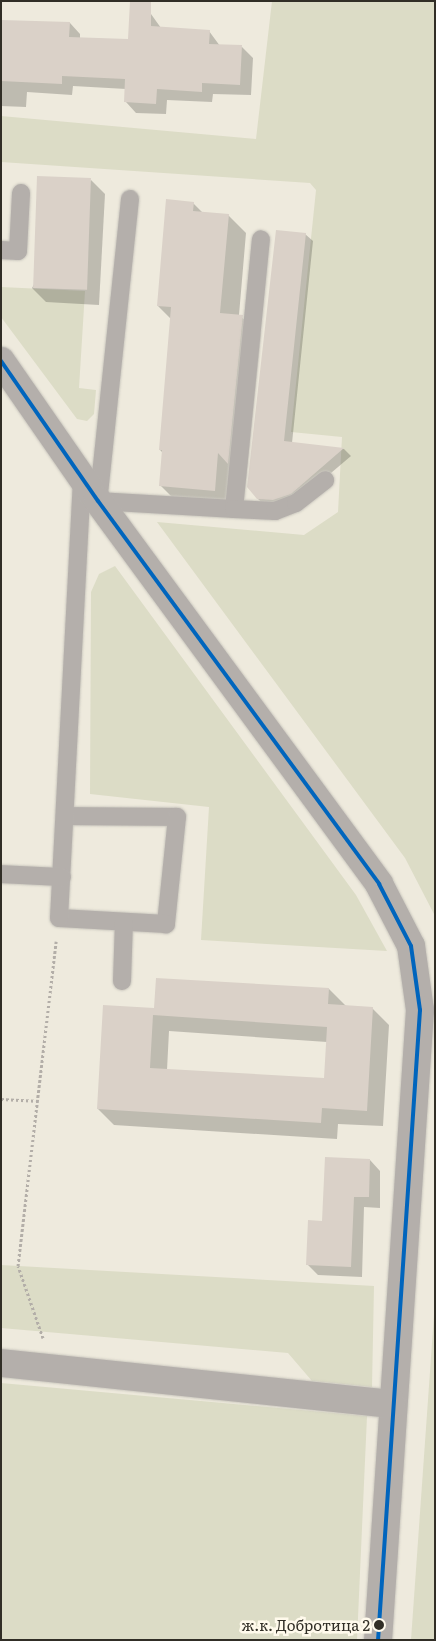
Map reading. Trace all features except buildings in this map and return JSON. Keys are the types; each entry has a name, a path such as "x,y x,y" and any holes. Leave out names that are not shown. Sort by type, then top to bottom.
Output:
{"street":[{"path":"1,361 82,475 98,501 379,884 411,946 420,1010 392,1404 378,1640"},
{"path":"1,1363 392,1404"}],"lane":[{"path":"1,250 18,251 21,193"},
{"path":"130,199 98,501 275,511 296,503 325,480"},
{"path":"234,509 260,239"},
{"path":"66,816 177,817 166,924 59,918 66,816 82,475"},
{"path":"1,874 62,877"},
{"path":"122,982 124,922"}],"path":[{"path":"43,1367 42,1332 18,1266 40,1101 59,918"},
{"path":"1,1099 40,1101"}],"green space":[{"path":"272,1 435,1 435,916 405,858 157,522 304,535 338,512 342,437 291,432 316,190 310,183 1,162 1,116 256,139"},
{"path":"1,287 85,291 79,388 96,390 94,414 87,421 77,419 1,317"},
{"path":"115,566 356,895 387,951 201,940 209,807 90,794 91,592 99,574"},
{"path":"1,1265 374,1286 372,1387 312,1381 288,1353 1,1328"},
{"path":"435,1301 435,1640 411,1640"},
{"path":"1,1383 367,1416 357,1640 1,1640"}],"transit line":[{"path":"1,361 98,501 379,884 411,946 420,1010 378,1640"}],"place":[{"name":"ж.к. Добротица 2","path":"379,1625"}]}
